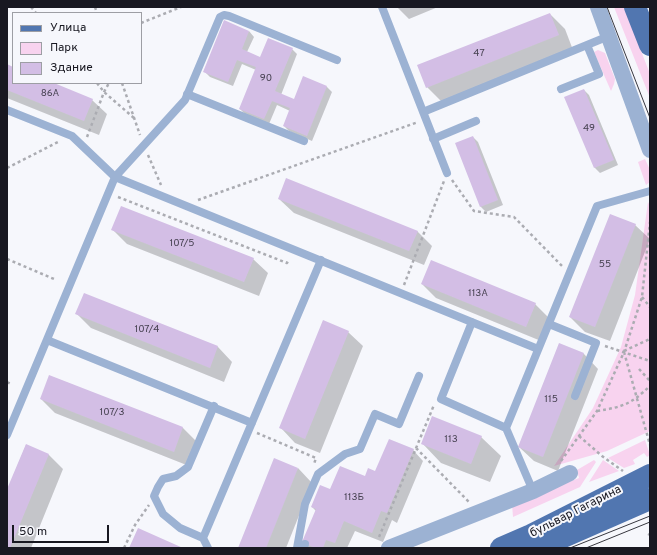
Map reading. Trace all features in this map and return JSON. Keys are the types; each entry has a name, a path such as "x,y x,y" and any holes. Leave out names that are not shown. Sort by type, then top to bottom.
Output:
{"main road":[{"path":"635,7 650,45"},
{"name":"бульвар Гагарина","path":"501,548 531,535 650,475"},
{"name":"бульвар Гагарина","path":"544,547 650,499"}],"street":[{"path":"598,7 650,150"},
{"path":"384,543 533,491 564,468"}],"lane":[{"path":"382,7 447,174"},
{"path":"7,435 115,177 185,100 220,16 224,15 337,60"},
{"path":"424,115 609,36"},
{"path":"561,89 599,74 587,45"},
{"path":"187,94 304,141"},
{"path":"7,110 72,136 115,177 538,349"},
{"path":"433,139 476,121"},
{"path":"506,428 597,206 650,191"},
{"path":"203,538 321,260"},
{"path":"472,322 440,399 506,428 533,491"},
{"path":"549,324 596,343 575,396"},
{"path":"47,340 214,406 251,426"},
{"path":"297,548 305,504 318,474 345,454 360,449 375,414 398,424 419,376"},
{"path":"208,548 203,538 180,528 163,514 154,496 163,479 176,476 188,467 214,406"}],"path":[{"path":"142,23 181,7"},
{"path":"97,84 134,119"},
{"path":"84,147 104,92 108,84"},
{"path":"185,205 424,115"},
{"path":"7,168 72,136"},
{"path":"447,174 474,211 514,217 570,274"},
{"path":"402,293 447,174"},
{"path":"115,177 118,198 288,263"},
{"path":"564,468 580,436 597,411 624,352 642,297 650,222"},
{"path":"7,259 54,279"},
{"path":"642,297 650,307"},
{"path":"624,352 650,340"},
{"path":"596,343 650,361"},
{"path":"624,352 650,445"},
{"path":"639,369 650,381"},
{"path":"7,382 11,384"},
{"path":"597,411 617,408 637,399 650,386"},
{"path":"384,543 416,448 435,404 440,399"},
{"path":"251,426 316,458 314,465"},
{"path":"580,436 602,456 624,471"},
{"path":"416,448 473,506"},
{"path":"124,548 135,525 154,496"}],"green space":[{"path":"614,7 624,7 650,74 650,98"},
{"path":"598,50 605,53 615,79 611,91 594,52"},
{"path":"645,159 650,170 650,182 646,185 638,162"},
{"path":"648,202 650,206 650,431 607,451 554,466 593,408 621,347 635,295"},
{"path":"645,440 650,455 647,457 644,453 633,460 635,464 624,468 608,458"},
{"path":"594,460 596,462 580,487 513,517 512,504 579,478 577,470"},
{"path":"603,460 619,471 589,482"}],"building":[{"path":"550,13 559,35 426,88 417,65"},
{"path":"224,20 249,31 242,49 260,57 268,38 293,48 275,91 294,99 303,76 327,86 307,136 283,126 290,108 272,101 264,119 239,109 256,67 237,60 228,82 203,72"},
{"path":"7,64 12,66 12,84 56,84 93,99 84,121 7,90"},
{"path":"584,89 614,160 594,168 564,97"},
{"path":"473,136 498,200 480,207 455,143"},
{"path":"286,178 418,231 409,251 278,199"},
{"path":"121,206 254,258 244,282 111,230"},
{"path":"610,214 636,224 595,327 569,317"},
{"path":"431,260 536,303 526,327 421,284"},
{"path":"84,293 218,346 210,368 75,314"},
{"path":"323,320 349,331 305,439 279,428"},
{"path":"559,343 584,353 543,457 518,447"},
{"path":"49,375 183,427 174,452 40,399"},
{"path":"432,416 482,436 471,464 421,444"},
{"path":"389,439 414,449 387,513 381,511 372,533 344,521 335,543 326,540 323,548 315,548 302,542 316,509 311,507 320,485 330,489 340,466 365,476 368,468 375,471"},
{"path":"26,444 49,454 10,548 7,548 7,489"},
{"path":"274,458 298,468 266,548 238,548"},
{"path":"138,528 183,548 129,548"}],"tram line":[{"path":"607,7 650,118"},
{"path":"570,548 650,516"},
{"path":"586,548 650,522"}]}
